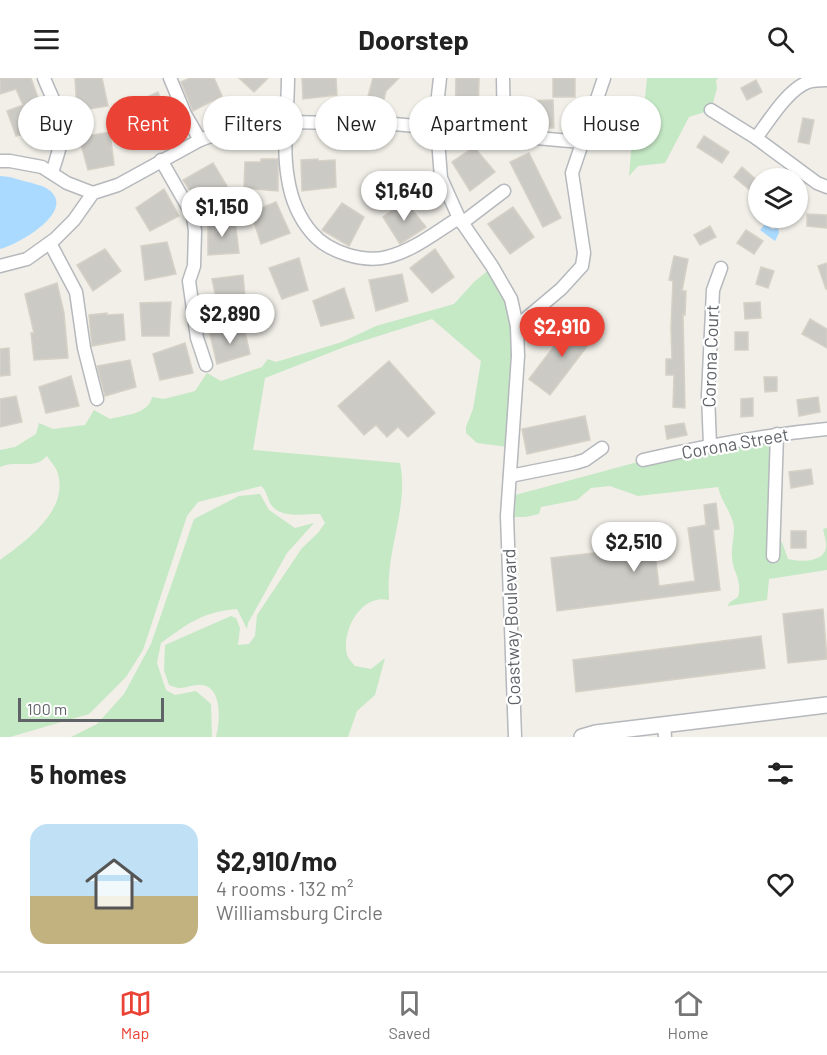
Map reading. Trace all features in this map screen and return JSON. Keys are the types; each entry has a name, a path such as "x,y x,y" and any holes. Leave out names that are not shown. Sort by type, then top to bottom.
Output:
{"street":[{"path":"44,78 60,118 62,130 60,148 52,173"},
{"path":"170,78 185,114 200,140"},
{"path":"288,78 288,96"},
{"name":"Coastway Boulevard","path":"438,96 440,78"},
{"path":"503,78 503,96"},
{"path":"597,96 603,78"},
{"path":"756,138 782,104 801,85 811,81 827,80"},
{"path":"711,110 756,138 817,183 827,187"},
{"path":"303,122 409,125"},
{"path":"0,266 27,259 50,243 74,220 93,193 118,185 203,139"},
{"path":"286,150 288,179 295,206 312,234 338,251 362,259 387,257 416,245 461,220 504,191"},
{"name":"Coastway Boulevard","path":"438,150 441,178 461,220 511,299 517,326 518,356 507,516 515,737"},
{"path":"517,326 561,289 582,266 584,254 572,173 579,150"},
{"path":"0,160 42,167 67,183 93,193"},
{"path":"161,160 193,216 194,266 189,281 197,338 206,365"},
{"path":"50,243 76,292 84,348 97,399"},
{"name":"Corona Court","path":"710,445 708,395 713,290 721,268"},
{"name":"Corona Street","path":"643,460 710,445 777,434 827,429"},
{"path":"773,556 777,434"},
{"path":"510,476 585,460 602,448"},
{"path":"582,737 596,733 664,731 827,705"}],"green space":[{"path":"647,78 718,78 711,110 689,117 665,163 638,166 629,176 631,150 661,150 661,96 645,96"},
{"path":"491,268 515,319 509,447 477,443 466,433 473,409 481,361 432,319 347,346 265,378 253,450 400,463 401,506 390,563 389,600 379,599 362,608 350,625 346,645 347,655 355,666 371,669 385,658 375,695 357,711 348,737 216,737 219,715 213,692 201,685 182,688 169,685 164,670 165,645 231,616 236,618 240,628 238,645 249,644 255,636 257,615 302,548 325,523 320,514 285,514 279,511 270,503 261,486 198,502 187,516 143,650 126,677 89,714 10,737 0,737 0,560 44,523 58,498 60,485 57,471 47,456 40,462 0,467 0,450 15,447 36,434 39,423 53,429 85,425 94,410 110,419 129,415 146,407 152,397 164,399 195,391 207,373 221,381 262,367 268,359 276,362 342,342 376,326 454,304 474,282"},
{"path":"776,436 776,538 782,542 788,559 798,561 816,559 824,553 826,548 823,529 827,528 827,570 769,579 767,600 728,606 738,597 739,585 732,562 733,522 718,487 638,496 610,486 591,488 577,500 541,507 539,514 508,517 508,497 634,463"},
{"path":"260,494 269,510 295,528 314,523 287,553 248,623 247,629 237,609 205,616 188,624 161,643 157,663 166,690 175,695 196,691 211,704 212,737 71,737 97,724 124,694 151,644 194,519 239,496"}],"water":[{"path":"0,176 46,188 55,196 56,206 43,225 20,241 0,249"},
{"path":"762,228 778,228 779,233 775,241 760,230"}],"building":[{"path":"0,78 31,78 37,96 19,96 16,89 0,94"},
{"path":"75,78 102,78 106,106 94,108 94,96 76,96"},
{"path":"190,78 214,78 222,96 203,96 203,106 193,111 191,96 187,96 181,82"},
{"path":"239,78 268,78 254,92"},
{"path":"302,78 336,78 337,95 303,99"},
{"path":"373,78 399,78 386,91 385,96 368,96"},
{"path":"456,78 479,78 479,96 456,96"},
{"path":"553,78 575,78 575,96 553,97"},
{"path":"756,80 762,92 747,100 741,88"},
{"path":"549,100 553,100 554,128 549,128"},
{"path":"18,107 18,135 16,136 7,111"},
{"path":"803,118 814,120 809,144 798,142"},
{"path":"106,133 106,150 112,150 114,165 88,170 83,150 94,150 94,135"},
{"path":"704,136 729,152 722,163 697,147"},
{"path":"470,150 477,150 495,172 470,191 452,162"},
{"path":"529,153 561,218 543,227 510,162"},
{"path":"261,159 278,159 278,191 244,188 245,162 261,162"},
{"path":"318,159 318,161 335,160 336,187 302,191 301,160"},
{"path":"213,163 227,186 200,206 183,180"},
{"path":"742,167 748,172 748,189 734,177"},
{"path":"164,189 179,216 150,231 136,208"},
{"path":"405,201 426,227 400,244 383,217"},
{"path":"276,202 290,233 261,244 251,212"},
{"path":"342,203 364,217 349,246 322,230"},
{"path":"513,207 534,237 510,254 488,224"},
{"path":"808,214 827,215 827,228 808,226"},
{"path":"235,220 239,253 208,255 208,221"},
{"path":"710,226 716,237 700,245 694,235"},
{"path":"746,230 763,241 754,254 737,243"},
{"path":"167,242 176,274 145,280 141,246"},
{"path":"105,249 121,271 93,291 77,265"},
{"path":"435,249 454,277 432,293 410,268"},
{"path":"674,256 688,259 682,291 686,291 685,315 683,315 685,408 673,407 674,375 666,375 666,359 672,359 673,281 669,280"},
{"path":"299,258 308,290 282,299 269,268"},
{"path":"827,263 827,288 826,289 818,266"},
{"path":"761,267 774,271 768,288 756,284"},
{"path":"402,274 408,301 376,311 369,280"},
{"path":"243,275 246,308 219,312 212,279"},
{"path":"57,283 64,313 68,358 34,360 31,333 34,333 25,294"},
{"path":"344,288 354,318 321,326 313,301"},
{"path":"171,302 169,336 142,336 140,303"},
{"path":"760,302 761,318 745,319 744,303"},
{"path":"107,313 107,315 123,314 125,340 92,346 89,315"},
{"path":"810,319 827,329 827,348 802,334"},
{"path":"574,320 595,336 550,395 529,379"},
{"path":"244,328 250,354 217,364 210,334"},
{"path":"735,332 748,332 748,350 735,350"},
{"path":"185,343 193,373 160,380 153,354"},
{"path":"9,348 10,375 0,376 0,349"},
{"path":"130,360 136,387 105,396 97,366"},
{"path":"389,361 435,413 408,437 398,427 387,437 376,425 364,435 338,406"},
{"path":"71,376 79,406 46,413 39,387"},
{"path":"764,377 777,377 777,391 765,392"},
{"path":"16,396 22,422 0,427 0,399"},
{"path":"818,397 820,412 799,416 797,400"},
{"path":"753,398 753,416 741,417 741,399"},
{"path":"585,416 590,440 527,454 522,429"},
{"path":"684,423 687,435 667,439 665,426"},
{"path":"811,469 813,484 791,488 789,472"},
{"path":"716,503 719,529 713,530 720,590 557,611 551,558 654,546 659,586 695,581 688,528 706,525 704,505"},
{"path":"791,531 806,531 806,548 791,548"},
{"path":"823,609 827,659 788,663 783,614"},
{"path":"761,636 765,668 576,692 573,660"}]}
